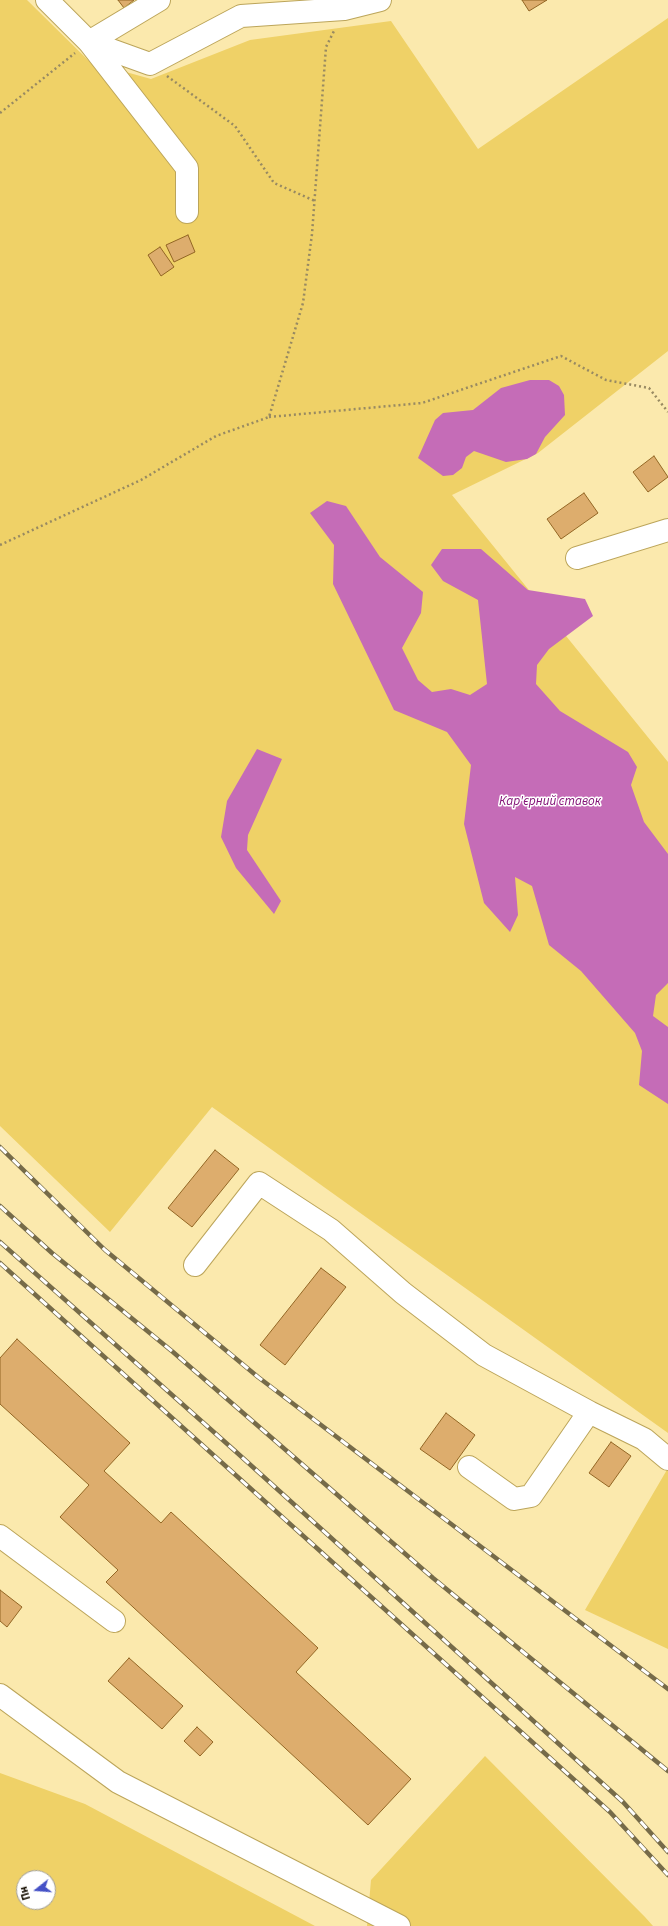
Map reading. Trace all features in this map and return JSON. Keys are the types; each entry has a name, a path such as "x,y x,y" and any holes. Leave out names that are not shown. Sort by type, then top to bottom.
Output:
{"street":[{"path":"47,0 89,42 186,168 187,212"},
{"path":"89,42 159,0"},
{"path":"89,42 150,64 241,16 344,10 380,0"},
{"path":"577,558 668,530"},
{"path":"195,1265 259,1183 331,1230 403,1293 484,1355 644,1440 668,1459"},
{"path":"469,1467 514,1498 531,1496 590,1412"},
{"path":"0,1536 114,1622"},
{"path":"0,1695 118,1782 399,1926"}],"path":[{"path":"269,417 303,303 315,201 326,47 344,10"},
{"path":"0,113 89,42"},
{"path":"150,64 235,126 274,183 315,201"},
{"path":"0,545 141,480 216,436 269,417 422,403 561,356 606,380 649,388 668,412"}],"shaded area":[{"path":"0,0 27,0 90,62 151,79 250,40 391,21 478,149 668,18 668,351 538,453 452,495 668,762 668,1433 212,1107 110,1232 0,1126"},
{"path":"668,1468 668,1649 585,1610"},
{"path":"485,1756 653,1926 367,1926 371,1880"},
{"path":"0,1773 85,1804 315,1926 0,1926"}],"water":[{"path":"530,380 549,380 559,386 564,395 565,415 545,437 536,454 527,459 506,462 474,451 466,457 462,468 453,475 443,476 418,458 435,420 443,413 473,410 501,388"},
{"name":"Кар'єрний ставок","path":"327,501 346,506 380,557 423,592 421,613 402,648 418,680 432,692 451,689 470,695 487,684 478,600 443,581 431,565 442,549 481,549 528,590 585,599 593,616 549,649 537,665 536,684 560,711 628,752 637,767 631,785 644,822 668,854 668,983 656,995 653,1016 668,1027 668,1104 639,1085 642,1051 635,1033 581,971 549,945 532,886 515,877 518,915 510,932 484,903 464,824 471,765 447,732 394,710 333,584 334,545 310,513"},
{"path":"257,749 282,759 248,835 247,850 281,901 274,914 236,868 221,837 227,801"}],"building":[{"path":"118,0 134,0 124,8"},
{"path":"522,0 547,0 529,11"},
{"path":"188,235 195,252 174,262 166,245"},
{"path":"160,247 174,267 161,276 148,255"},
{"path":"654,456 668,477 648,492 633,472"},
{"path":"584,493 598,513 561,539 547,519"},
{"path":"215,1150 239,1169 192,1227 168,1208"},
{"path":"321,1268 346,1287 285,1365 260,1345"},
{"path":"17,1339 130,1443 104,1471 161,1523 171,1512 318,1648 296,1672 411,1779 368,1825 106,1582 118,1570 60,1517 89,1485 0,1404 0,1358"},
{"path":"446,1413 475,1435 450,1470 420,1449"},
{"path":"611,1442 631,1456 609,1487 589,1473"},
{"path":"0,1590 22,1607 7,1627 0,1621"},
{"path":"129,1658 183,1706 162,1729 108,1681"},
{"path":"197,1727 213,1742 200,1756 184,1741"}],"railway":[{"path":"0,1147 105,1250 258,1377 668,1689"},
{"path":"0,1206 52,1253 173,1352 433,1578 668,1771"},
{"path":"0,1242 234,1450 623,1802 668,1852"},
{"path":"0,1263 610,1812 668,1875"}]}
